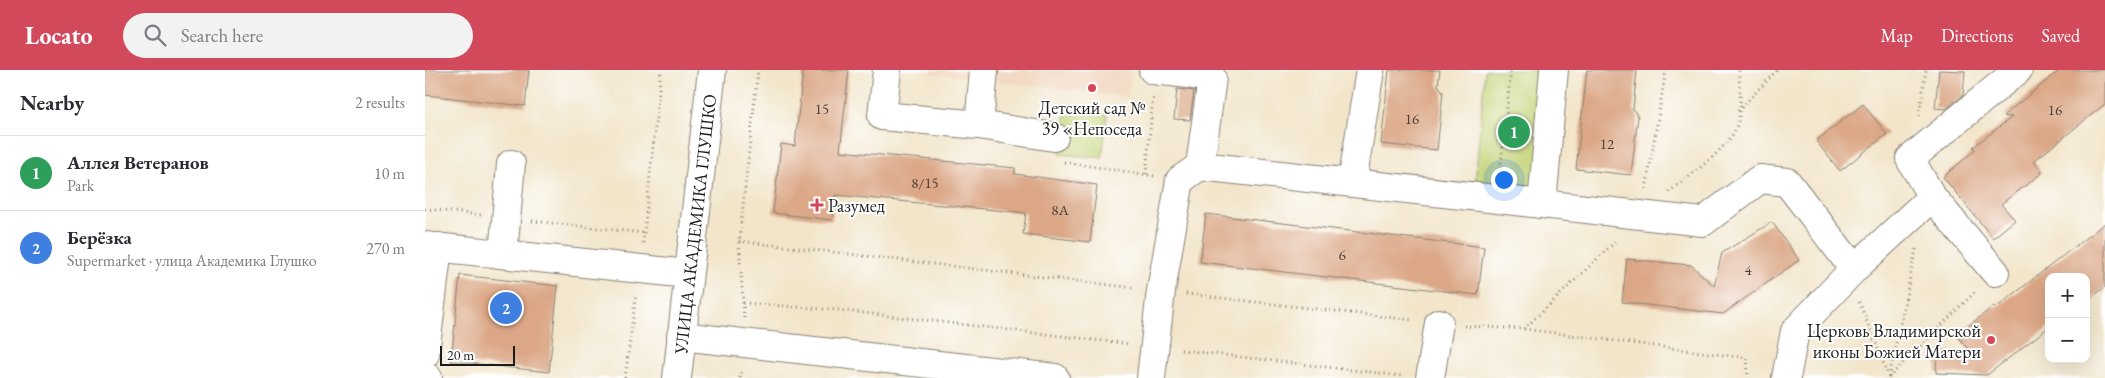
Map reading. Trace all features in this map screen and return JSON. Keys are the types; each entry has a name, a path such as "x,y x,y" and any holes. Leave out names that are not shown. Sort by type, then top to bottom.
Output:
{"street":[{"name":"УЛИЦА АКАДЕМИКА ГЛУШКО","path":"677,378 712,70"},
{"path":"887,70 882,116 979,125 1054,137"},
{"path":"979,125 984,70"},
{"path":"1352,182 1370,70"},
{"path":"1542,204 1555,70"},
{"path":"1995,272 1932,197 1911,159 2018,70"},
{"path":"1151,378 1161,291 1212,78 1167,71"},
{"path":"503,254 511,164"},
{"path":"1190,173 1352,182 1703,222 1760,179 1787,182 1851,272"},
{"path":"1786,378 1795,331 1851,272 1932,197"},
{"path":"425,354 431,247 688,274"},
{"path":"1418,377 1439,323"},
{"path":"681,336 899,369 1055,378"}],"path":[{"path":"625,378 640,268 661,70"},
{"path":"740,378 747,345 739,241 758,70"},
{"path":"1497,199 1511,70"},
{"path":"1642,215 1666,70"},
{"path":"1523,330 1642,215 1722,146 1736,128 1739,111 1739,70"},
{"path":"1739,111 1777,70"},
{"path":"1926,70 1917,134 1927,146"},
{"path":"1146,174 1167,71"},
{"path":"1054,137 1061,161 1146,174 1190,173"},
{"path":"739,241 1439,323 1523,330 1747,358 1748,378"},
{"path":"1890,378 1917,242"},
{"path":"1851,272 1890,378"},
{"path":"1890,378 1995,272"},
{"path":"743,302 839,310 1418,377"}],"shaded area":[{"name":"Детский сад № 39 «Непоседа","path":"932,70 1131,70 1128,97 932,73"}],"green space":[{"path":"1485,70 1555,70 1542,202 1474,195"},
{"path":"1066,110 1107,115 1102,158 1060,154"}],"building":[{"path":"425,70 529,70 525,106 425,95"},
{"path":"803,70 849,70 840,151 1015,168 1015,174 1097,185 1090,242 1023,234 1026,213 835,195 832,220 773,213 781,144 795,146"},
{"path":"1389,70 1440,70 1438,85 1443,92 1437,150 1381,144"},
{"path":"1587,70 1637,70 1633,109 1638,116 1631,175 1576,169"},
{"path":"1939,70 1965,71 1963,95 1946,109 1935,108"},
{"path":"2060,70 2105,70 2105,104 2034,161 2042,173 2001,204 2015,220 1993,238 1943,177 1975,150 1973,147 2012,117 2003,116"},
{"path":"1177,89 1194,91 1190,120 1174,119"},
{"path":"1863,104 1887,134 1840,171 1816,141"},
{"path":"1206,214 1484,247 1478,295 1200,262"},
{"path":"1772,222 1799,260 1723,314 1622,302 1627,259 1691,265 1714,286 1722,253"},
{"path":"2105,223 2105,287 2090,299 2090,273 2045,273 2045,330 1987,375 1936,373 1937,352 1971,353 1957,335 1994,306 1996,308"},
{"path":"460,275 558,286 549,372 451,361"}],"place":[{"name":"Детский сад № 39 «Непоседа","path":"1092,88"},
{"name":"Аллея Ветеранов","path":"1514,132"},
{"name":"Разумед","path":"817,205"},
{"name":"Берёзка","path":"506,308"},
{"name":"Церковь Владимирской иконы Божией Матери","path":"1991,340"}]}
